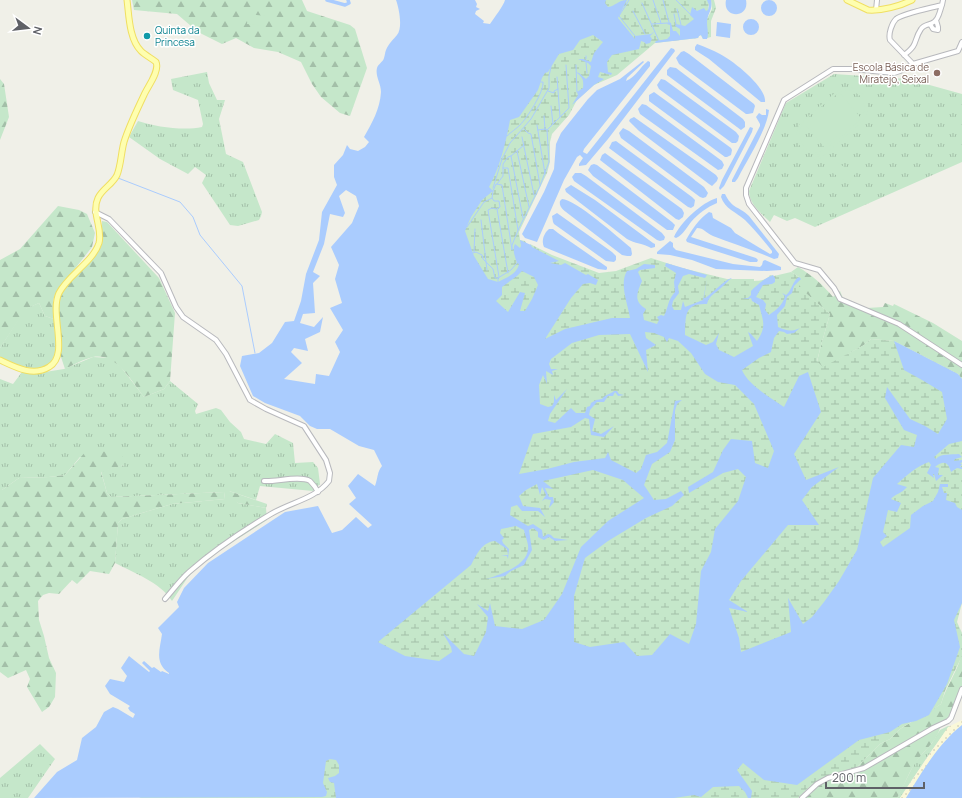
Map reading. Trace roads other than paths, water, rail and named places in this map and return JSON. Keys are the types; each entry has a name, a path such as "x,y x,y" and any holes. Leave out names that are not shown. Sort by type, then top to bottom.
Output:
{"main road":[{"path":"0,360 32,372 43,370 51,366 56,361 59,348 56,313 58,298 64,285 88,259 98,244 100,237 95,205 98,198 118,173 128,132 147,88 157,70 156,62 141,52 134,42 126,0"},
{"path":"847,0 868,10 876,10 912,0"}],"street":[{"path":"876,10 877,0"},
{"path":"904,55 914,46 921,28 936,20 943,0"},
{"path":"913,64 890,40 889,36 896,20 903,16 942,5"},
{"path":"930,24 933,29 938,30 936,20"},
{"path":"962,42 958,51 913,64 894,73 852,69 833,69 784,100 746,188 746,195 749,204 795,263 819,270 834,288 840,299 899,324 962,365"},
{"path":"95,212 109,219 161,273 176,307 183,317 216,340 226,354 250,400 304,426 326,460 330,473 329,481 314,495 287,505 271,514 211,554 188,573 165,599"},
{"path":"264,481 280,479 307,480 312,483 318,492"},
{"path":"802,798 817,784 828,778 864,768 933,728 948,721 951,718 962,689"}],"water":[{"path":"396,0 475,0 477,4 476,7 480,9 476,11 475,14 484,21 483,23 490,24 505,0 606,0 605,3 608,7 627,0 618,18 635,39 635,36 651,34 655,31 650,36 652,39 650,43 646,44 641,41 639,49 612,55 607,62 608,72 612,73 611,75 600,72 598,77 604,79 594,85 572,105 578,95 577,92 583,88 582,78 576,72 586,79 589,76 591,66 588,63 578,59 591,62 594,53 603,42 593,35 580,40 573,50 559,54 548,72 545,73 538,90 519,117 510,120 502,154 489,187 493,191 482,200 471,217 465,231 474,256 488,279 498,282 511,275 516,270 519,264 516,261 514,249 515,244 520,248 520,240 559,261 550,263 561,265 565,263 598,280 596,285 590,283 583,284 571,298 545,339 565,329 612,318 630,318 624,288 625,276 627,271 636,269 644,264 655,265 655,268 640,270 638,272 642,281 637,296 639,303 646,309 643,314 644,320 657,324 659,320 657,317 661,315 664,316 669,301 675,292 674,282 676,273 665,266 666,263 707,275 705,278 689,274 683,276 678,286 679,293 673,301 672,306 674,310 681,310 683,301 685,307 703,300 707,279 704,298 732,278 711,296 707,304 699,304 694,306 687,312 685,335 706,345 713,342 719,333 716,344 719,350 734,357 753,346 748,332 757,341 763,327 763,319 759,305 752,301 751,298 748,299 742,298 748,298 751,295 751,291 756,286 773,275 775,282 772,284 763,285 756,297 763,300 766,304 765,310 769,315 783,302 785,296 782,293 786,295 790,291 793,283 799,277 801,279 794,286 792,293 787,297 785,306 777,315 778,327 789,330 800,328 794,333 787,334 779,331 774,338 771,352 759,358 742,370 754,386 784,407 799,376 808,372 821,412 794,454 806,480 839,467 812,487 802,500 819,525 788,525 741,581 729,600 748,612 729,608 739,638 741,652 791,632 788,598 803,624 812,617 839,581 857,550 873,478 901,445 914,447 917,435 904,430 885,398 887,387 910,419 938,434 947,419 942,392 904,370 894,341 958,374 962,379 962,441 949,444 934,457 936,459 943,455 959,454 962,457 955,459 954,461 962,460 960,467 962,467 962,469 957,468 951,472 947,464 941,463 935,467 939,468 938,475 943,475 936,481 934,474 934,478 927,473 931,465 929,462 916,469 897,484 907,487 891,499 901,503 897,512 888,510 883,532 887,536 880,542 883,547 910,528 911,515 933,501 940,484 948,484 948,487 942,487 944,493 947,493 946,500 955,503 957,507 962,510 962,603 954,620 960,647 947,684 929,715 916,721 902,724 890,732 859,740 797,785 764,780 743,763 737,770 752,791 751,798 748,798 739,786 713,787 701,797 694,795 674,798 336,798 334,783 330,782 328,778 339,773 339,765 336,760 330,759 326,761 323,783 327,792 326,796 322,797 34,798 57,772 77,760 82,738 96,727 104,712 113,707 133,718 135,714 128,708 130,706 110,694 105,686 110,679 124,682 127,676 121,668 129,656 149,672 150,671 142,663 144,661 152,668 154,667 161,672 162,671 169,674 161,665 159,650 162,634 158,628 179,607 177,602 184,588 208,563 285,512 318,506 332,533 342,530 356,517 368,528 372,525 349,504 356,498 348,486 358,474 375,486 378,473 382,466 374,450 359,446 330,429 317,429 310,426 300,416 265,403 253,396 240,366 242,356 259,353 272,343 285,322 294,321 301,301 306,274 319,240 322,212 337,185 334,177 334,165 343,155 347,145 350,149 358,151 365,147 369,142 364,137 373,121 381,92 377,68 383,59 387,48 399,32 400,28 400,18","holes":["346,190 356,196 359,206 352,223 331,247 339,265 335,279 342,303 330,308 343,330 335,342 340,352 329,376 316,374 315,384 284,379 302,363 291,352 294,348 308,351 305,339 320,332 323,317 314,327 300,323 303,314 315,313 313,283 320,276 313,272 324,244 330,214 343,217 345,213 339,196","522,271 534,277 538,285 525,311 520,311 525,293 520,292 508,312 496,301 502,295 502,287","645,332 654,333 664,337 667,342 669,338 678,341 691,353 705,374 718,382 735,385 754,404 774,451 768,468 755,463 752,441 731,439 723,450 713,472 688,487 689,493 723,473 738,469 746,477 738,501 715,529 711,552 701,571 696,624 689,644 670,634 652,655 637,656 624,642 590,647 574,642 574,596 585,558 608,541 646,518 672,506 684,495 681,491 666,499 654,500 644,485 652,464 670,452 675,440 675,411 677,404 682,400 675,401 667,443 657,452 646,455 641,469 636,473 611,460 608,452 605,458 574,462 519,474 533,434 571,427 585,418 589,419 591,435 604,437 614,426 601,434 592,431 595,419 589,415 590,410 597,402 604,402 608,396 613,396 615,392 618,396 624,395 614,391 602,399 591,403 590,406 587,407 585,413 576,413 571,408 555,423 548,421 550,414 567,389 556,400 554,395 554,402 552,406 548,407 540,404 539,385 543,375 547,384 546,371 553,375 552,371 558,369 551,369 549,364 551,359 572,343 599,335 630,334 648,372 646,350 656,345 646,338","593,470 623,480 644,498 608,521 581,547 562,594 544,620 522,629 495,626 490,603 488,611 477,604 488,617 486,632 474,656 464,654 443,633 451,647 452,652 439,661 405,656 378,642 471,565 483,546 495,541 507,549 508,555 501,555 507,556 508,559 509,549 503,543 502,540 504,538 500,533 501,529 516,526 524,530 528,547 526,555 523,560 512,569 486,579 505,576 511,571 524,565 532,550 529,530 533,528 538,532 538,537 544,540 549,537 555,541 568,540 554,538 548,534 543,537 542,530 533,524 528,526 510,515 511,507 517,505 522,511 538,511 545,517 540,508 523,506 519,496 537,484 540,495 542,487 546,495 542,501 545,499 551,500 549,508 554,502 553,497 549,497 545,488 553,489 543,481"]},
{"path":"707,0 711,0 711,9 707,20 707,39 703,39 701,35 698,38 655,43 656,41 667,39 670,36 670,25 667,24 669,22 671,23 673,31 676,31 680,36 680,29 675,26 676,24 685,26 694,19 690,15 692,7 697,11 704,8 706,11 708,10 709,5"},
{"path":"726,0 746,0 744,11 736,14 728,11"},
{"path":"766,0 772,0 777,5 775,14 772,16 766,16 761,11 761,5"},
{"path":"751,19 758,24 759,27 754,34 751,35 744,30 743,27 748,20"},
{"path":"717,22 731,24 730,38 716,36"},
{"path":"697,44 720,54 740,68 755,82 764,96 765,102 761,102 709,59 695,50"},
{"path":"671,48 675,51 608,139 586,165 579,166 583,158 580,155 577,157 564,180 537,242 525,238 522,234 554,169 556,144 561,133 597,90 620,79 643,61 644,62 627,78 626,81 648,61 650,62 650,66 584,149 583,152 587,154"},
{"path":"684,51 754,104 755,106 753,113 746,114 679,64 676,58 681,52"},
{"path":"670,67 676,68 743,119 745,122 745,127 741,130 667,75 667,70"},
{"path":"661,79 665,80 736,132 739,136 738,141 736,143 732,143 659,89 657,85"},
{"path":"654,92 731,148 731,155 725,157 649,101 649,95"},
{"path":"642,104 646,105 722,161 724,165 722,169 718,170 640,114 638,109"},
{"path":"766,109 769,110 761,136 738,178 735,182 732,182 760,126 756,117 759,113 766,115"},
{"path":"634,117 716,175 718,178 717,181 712,186 639,131 629,121"},
{"path":"750,127 753,128 752,132 724,186 720,190 719,188 722,180"},
{"path":"623,128 704,187 708,193 706,197 700,197 621,138 619,133"},
{"path":"616,141 692,197 695,200 694,206 691,208 688,207 609,148 612,142"},
{"path":"605,153 682,209 684,213 683,217 679,220 676,219 600,160 602,155"},
{"path":"594,164 672,222 675,225 673,230 667,230 593,176 588,170 591,165"},
{"path":"575,173 581,173 586,176 662,233 665,237 664,240 657,240 574,181 572,177"},
{"path":"571,185 595,200 655,244 655,247 651,248 627,239 566,192 565,189"},
{"path":"722,194 725,194 733,205 749,216 779,254 778,258 774,259 721,239 699,228 697,228 691,237 756,258 758,260 757,262 750,262 687,242 686,240 693,228 709,212 712,213 713,218 731,228 735,233 770,254 772,253 772,251 749,224 725,205 721,197"},
{"path":"717,198 717,203 697,216 681,235 676,238 674,237 681,226 698,208"},
{"path":"562,199 577,205 607,228 631,248 631,256 622,255 565,211 560,204"},
{"path":"557,213 612,252 616,256 616,260 614,262 606,261 554,224 552,216"},
{"path":"549,229 553,229 607,267 607,269 598,269 544,247 544,237"},
{"path":"670,241 673,243 673,247 676,250 733,264 760,267 765,260 781,267 781,270 767,271 716,269 692,260 670,255 657,254 657,252"},
{"path":"962,725 962,798 906,798 938,749"}],"waterway":[{"path":"327,0 345,5 349,3 348,0"},
{"path":"629,0 619,16 635,36"},
{"path":"653,0 661,23"},
{"path":"663,0 669,22"},
{"path":"676,0 690,14"},
{"path":"642,3 659,41"},
{"path":"677,9 681,25"},
{"path":"633,11 645,34"},
{"path":"674,14 676,24"},
{"path":"652,24 668,23"},
{"path":"586,62 587,73"},
{"path":"493,191 496,184 502,185 512,250 512,245 519,228 540,186 549,162 547,130 569,108 566,65"},
{"path":"576,65 577,92"},
{"path":"493,188 502,159 510,143 531,119 549,88 551,67"},
{"path":"557,77 560,117"},
{"path":"507,136 520,125 531,111 541,92 543,86 543,82 541,82"},
{"path":"548,91 554,93 554,91 558,89"},
{"path":"551,106 553,124"},
{"path":"544,116 545,129 547,130"},
{"path":"537,125 545,174"},
{"path":"524,129 531,134 540,185"},
{"path":"538,130 545,129"},
{"path":"522,137 534,195"},
{"path":"497,184 503,176 503,164 508,157 524,145"},
{"path":"517,151 529,207"},
{"path":"511,156 523,218"},
{"path":"503,168 508,168 518,230"},
{"path":"118,178 180,202 193,217 200,235 242,286 255,353"},
{"path":"493,191 492,198 494,201 499,201 500,207 497,209 508,273"},
{"path":"467,227 484,202 492,198"},
{"path":"496,209 492,208 488,210 499,277"},
{"path":"481,220 487,270"},
{"path":"474,252 475,229"},
{"path":"473,253 476,252 482,255 483,259 493,269 495,278 498,278"},
{"path":"498,282 498,278 511,270 517,263"}],"place":[{"name":"Quinta da Princesa","path":"147,36"},
{"name":"Escola Básica de Miratejo, Seixal","path":"937,73"}]}
